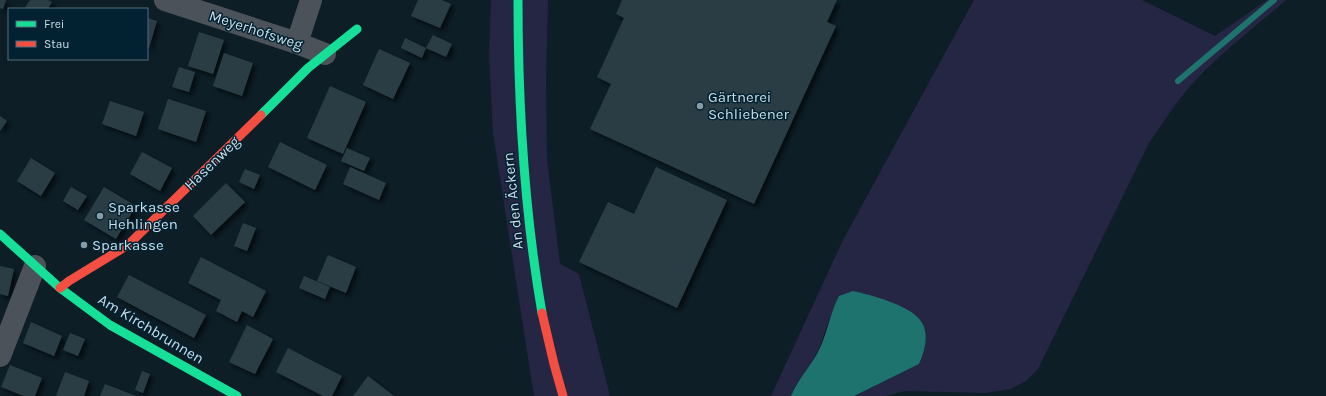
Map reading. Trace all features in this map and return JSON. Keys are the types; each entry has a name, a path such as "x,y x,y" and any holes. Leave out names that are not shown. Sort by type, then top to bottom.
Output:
{"main road":[{"name":"An den Äckern","path":"518,0 519,116 529,232 545,326 563,396"},
{"name":"Hasenweg","path":"60,288 69,280 128,245 308,68 357,29"},
{"name":"Am Kirchbrunnen","path":"0,234 60,288 110,325 237,396"}],"street":[{"name":"Meyerhofsweg","path":"165,0 297,43 325,54"},
{"path":"297,43 311,0"},
{"path":"0,356 35,266"}],"shaded area":[{"path":"491,0 548,0 546,79 547,160 560,264 579,274 610,396 534,396 493,133 489,55"},
{"path":"974,0 1142,0 1215,36 1267,0 1286,0 1226,51 1192,84 1180,98 1149,143 1038,369 1026,381 1011,389 985,393 905,391 886,396 854,396 919,364 924,347 925,329 891,302 853,291 829,320 819,349 791,396 771,396 843,240"},
{"path":"853,291 899,305 920,320 925,330 926,342 919,364 854,396 791,396 820,348 839,296"}],"building":[{"path":"0,0 6,0 3,9 0,8"},
{"path":"30,0 48,0 52,2 49,8 25,8"},
{"path":"418,0 442,0 451,4 440,28 411,16"},
{"name":"Gärtnerei Schliebener","path":"622,0 837,0 827,22 836,26 754,204 590,129 611,84 597,77 624,18 616,14"},
{"path":"148,18 157,21 148,48"},
{"path":"199,32 224,40 213,74 188,66"},
{"path":"433,35 452,44 446,57 426,48"},
{"path":"405,38 426,48 422,58 401,48"},
{"path":"379,49 410,63 393,99 363,85"},
{"path":"224,53 253,63 242,96 213,86"},
{"path":"179,67 195,72 189,92 172,87"},
{"path":"330,86 366,102 343,154 307,138"},
{"path":"168,99 206,111 196,142 158,129"},
{"path":"110,101 144,112 136,136 102,124"},
{"path":"0,116 7,121 0,131"},
{"path":"280,142 327,165 315,190 268,167"},
{"path":"347,148 370,158 364,171 341,161"},
{"path":"142,152 172,168 160,191 130,174"},
{"path":"31,158 55,173 41,196 17,181"},
{"path":"350,167 386,183 379,200 343,184"},
{"path":"656,167 727,200 677,308 579,262 608,202 634,214"},
{"path":"245,169 260,175 254,189 239,182"},
{"path":"226,183 245,202 211,235 193,216"},
{"path":"71,187 87,196 78,210 63,201"},
{"path":"104,187 136,206 116,239 84,220"},
{"path":"243,223 256,228 247,251 234,246"},
{"path":"328,255 356,267 346,293 317,281"},
{"path":"201,257 266,291 253,317 242,311 237,322 216,311 221,300 188,283"},
{"path":"0,266 14,269 8,296 0,294"},
{"path":"129,275 206,315 194,338 117,297"},
{"path":"304,276 330,287 325,299 299,288"},
{"path":"31,322 62,336 54,356 23,343"},
{"path":"247,325 273,339 255,374 229,362"},
{"path":"70,333 85,339 78,356 63,350"},
{"path":"288,348 342,376 332,396 323,396 276,372"},
{"path":"10,365 42,378 35,396 24,396 1,387"},
{"path":"142,371 150,374 143,393 135,390"},
{"path":"65,372 89,381 84,396 56,396"},
{"path":"368,376 394,396 353,396"},
{"path":"105,384 136,396 100,396"}],"waterway":[{"path":"1178,81 1274,0"}],"traffic: fast":[{"path":"518,0 519,79 523,157 526,196 542,313"},
{"path":"261,115 308,68 357,29"},
{"path":"0,234 60,288 110,325 237,396"}],"traffic: jam":[{"path":"60,288 128,245 261,115"},
{"path":"542,313 563,396"}],"place":[{"name":"Gärtnerei Schliebener","path":"700,106"},
{"name":"Sparkasse Hehlingen","path":"100,216"},
{"name":"Sparkasse","path":"84,245"}]}
